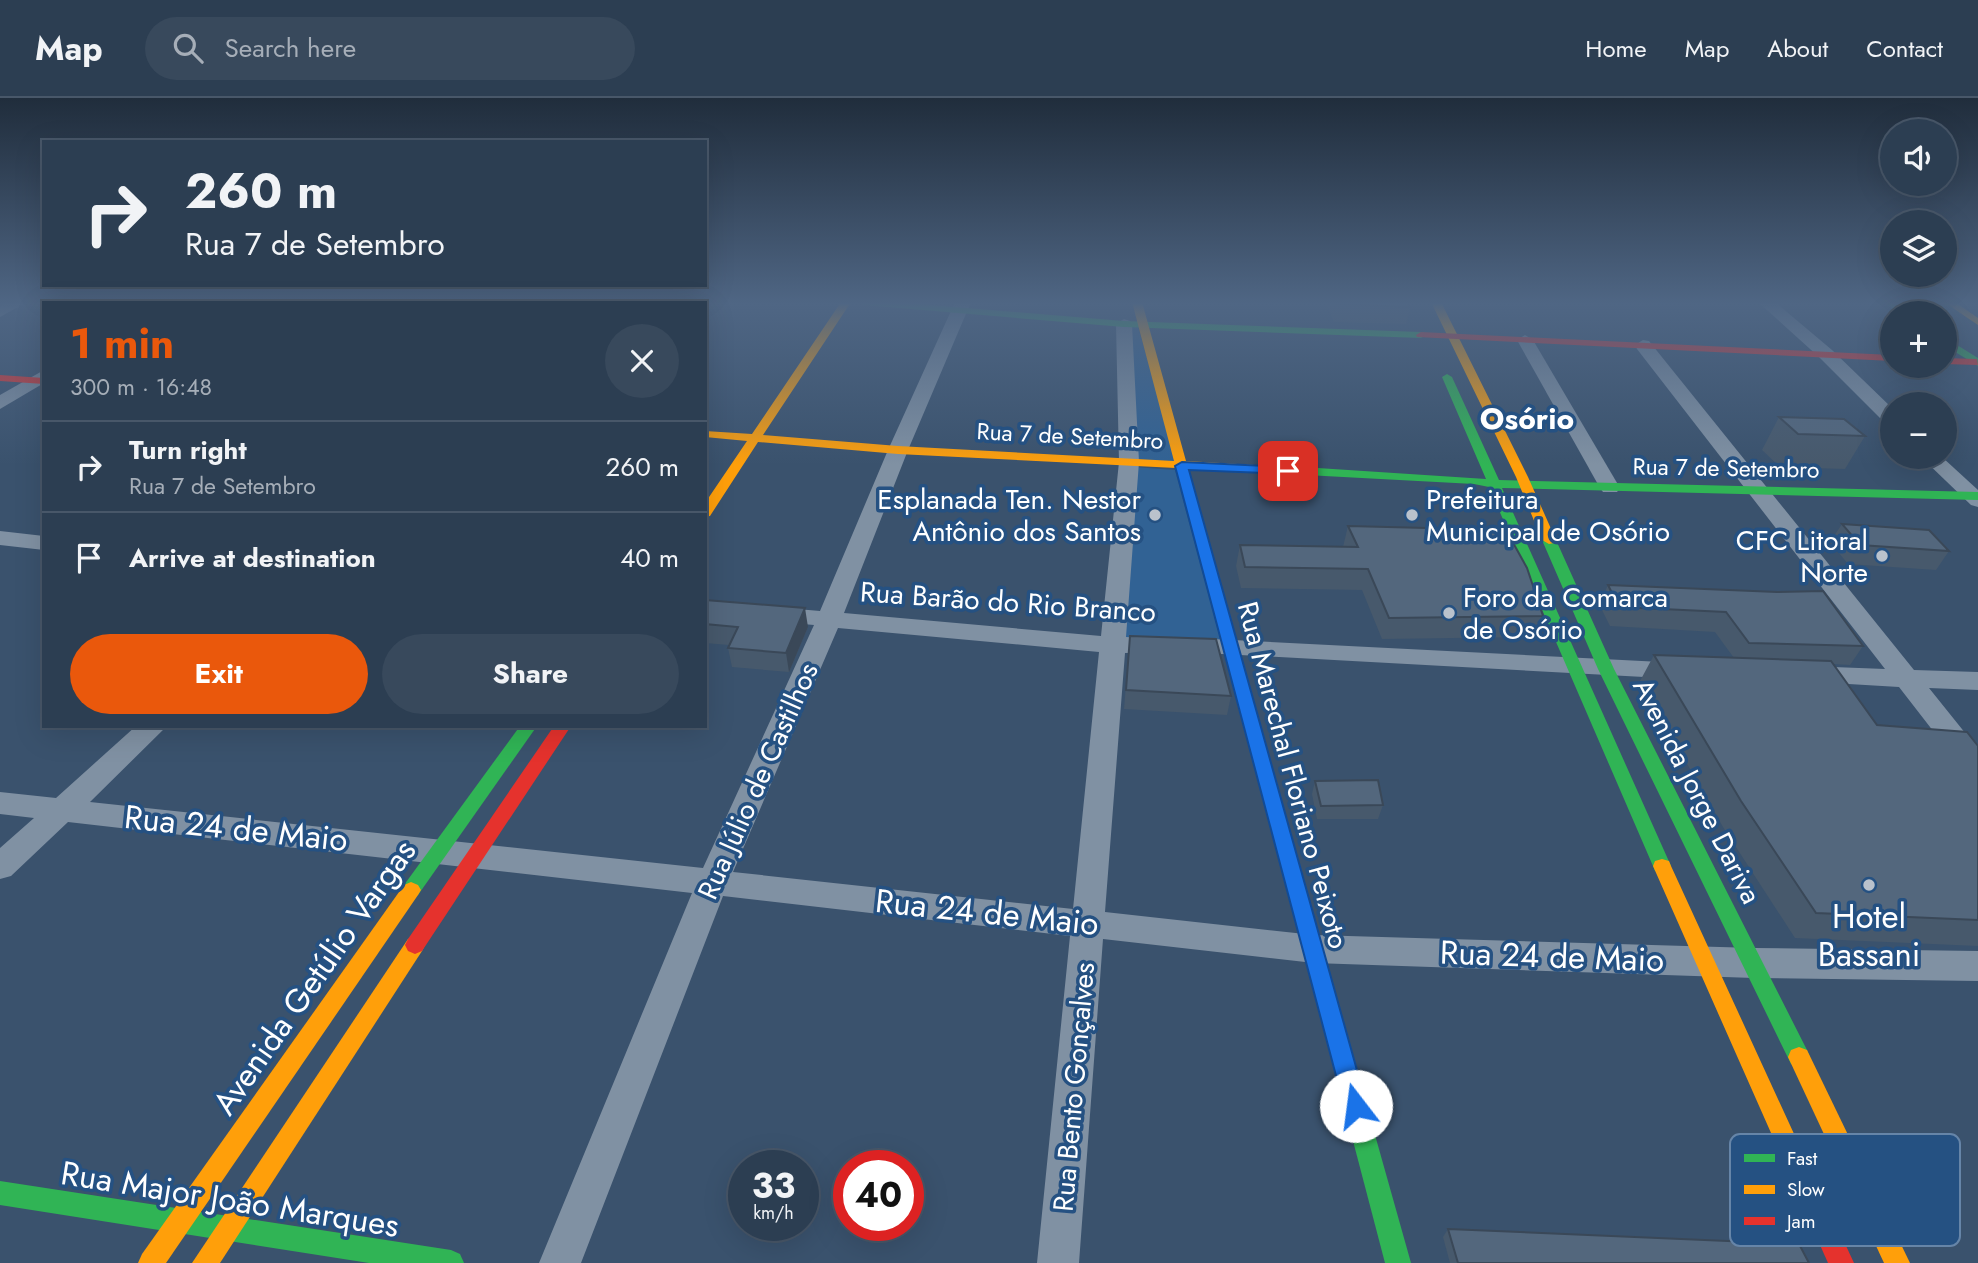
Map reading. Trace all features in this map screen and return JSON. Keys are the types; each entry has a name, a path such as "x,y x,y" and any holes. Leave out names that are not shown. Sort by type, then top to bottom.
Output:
{"main road":[{"path":"707,510 809,356"},
{"name":"Rua Marechal Floriano Peixoto","path":"1147,356 1182,466 1398,1263"},
{"name":"Avenida Jorge Dariva","path":"1438,356 1573,667 1754,963 1836,1134"},
{"name":"Avenida Jorge Dariva","path":"1463,356 1524,481 1606,669 1704,960 1783,1134"},
{"path":"1957,362 1977,363"},
{"path":"0,378 41,379"},
{"path":"718,456 735,431"},
{"name":"Rua 7 de Setembro","path":"707,434 735,431 753,438 898,450 1474,480 1752,485 1973,493"},
{"name":"Avenida Getúlio Vargas","path":"205,1263 401,935 439,850 528,728"},
{"name":"Avenida Getúlio Vargas","path":"151,1263 181,1220 401,935 475,854 562,728"},
{"name":"Rua Major João Marques","path":"0,1193 451,1263"},
{"name":"Avenida Jorge Dariva","path":"1833,1246 1841,1263"},
{"name":"Avenida Jorge Dariva","path":"1889,1246 1897,1263"}],"street":[{"name":"Rua Júlio de Castilhos","path":"560,1263 712,884 830,620 898,450 940,356"},
{"name":"Rua Bento Gonçalves","path":"1059,1263 1129,462 1133,356"},
{"path":"1534,356 1606,483"},
{"path":"1652,356 1978,769"},
{"path":"1828,356 1880,407"},
{"path":"0,403 41,379"},
{"path":"1945,469 1973,493"},
{"path":"0,538 42,543"},
{"name":"Rua Barão do Rio Branco","path":"707,608 1113,645 1231,648 1701,672"},
{"path":"1783,674 1978,681"},
{"path":"0,867 151,728"},
{"name":"Rua 24 de Maio","path":"0,803 1314,949 1754,963 1978,966"}],"shaded area":[{"path":"1129,356 1146,356 1177,462 1133,459"},
{"path":"1134,467 1175,470 1221,642 1122,639"}],"building":[{"path":"1779,417 1844,419 1865,436 1798,434"},
{"path":"1842,524 1929,530 1949,551 1860,545"},
{"path":"1348,526 1506,530 1527,568 1543,616 1389,618 1368,569 1245,567 1240,545 1358,547"},
{"path":"1608,585 1777,592 1823,591 1863,646 1749,643 1726,612 1619,607"},
{"path":"707,600 805,608 786,653 728,648 738,627 707,624"},
{"path":"1130,636 1216,639 1231,696 1126,690"},
{"path":"1654,655 1831,661 1877,725 1967,732 1978,746 1978,920 1816,913 1741,801"},
{"path":"1378,780 1383,805 1321,806 1315,781"},
{"path":"1448,1229 1730,1241 1730,1246 1800,1246 1809,1263 1458,1263"}],"traffic: fast":[{"path":"1968,356 1978,363"},
{"path":"1447,377 1662,866"},
{"path":"1287,470 1474,480 1493,484 1978,496"},
{"path":"1549,540 1606,669 1799,1057"},
{"path":"411,890 528,728"},
{"path":"1285,847 1398,1263"},
{"path":"0,1193 451,1263"}],"traffic: slow":[{"path":"707,510 810,356"},
{"path":"1152,356 1285,847"},
{"path":"1463,356 1522,477 1549,540"},
{"path":"707,434 898,450 1287,470"},
{"path":"1662,866 1783,1134"},
{"path":"151,1263 411,890"},
{"path":"205,1263 415,945"},
{"path":"1799,1057 1836,1134"},
{"path":"1889,1246 1897,1263"}],"traffic: jam":[{"path":"1859,356 1880,357"},
{"path":"1957,361 1977,362"},
{"path":"0,378 42,381"},
{"path":"415,945 562,728"},
{"path":"1833,1246 1841,1263"}],"place":[{"name":"Esplanada Ten. Nestor Antônio dos Santos","path":"1155,515"},
{"name":"Prefeitura Municipal de Osório","path":"1412,515"},
{"name":"CFC Litoral Norte","path":"1882,556"},
{"name":"Foro da Comarca de Osório","path":"1449,613"},
{"name":"Hotel Bassani","path":"1869,885"}],"district":[{"name":"Osório","path":"1527,418"}],"route":[{"path":"1288,471 1182,466 1356,1106"}]}
